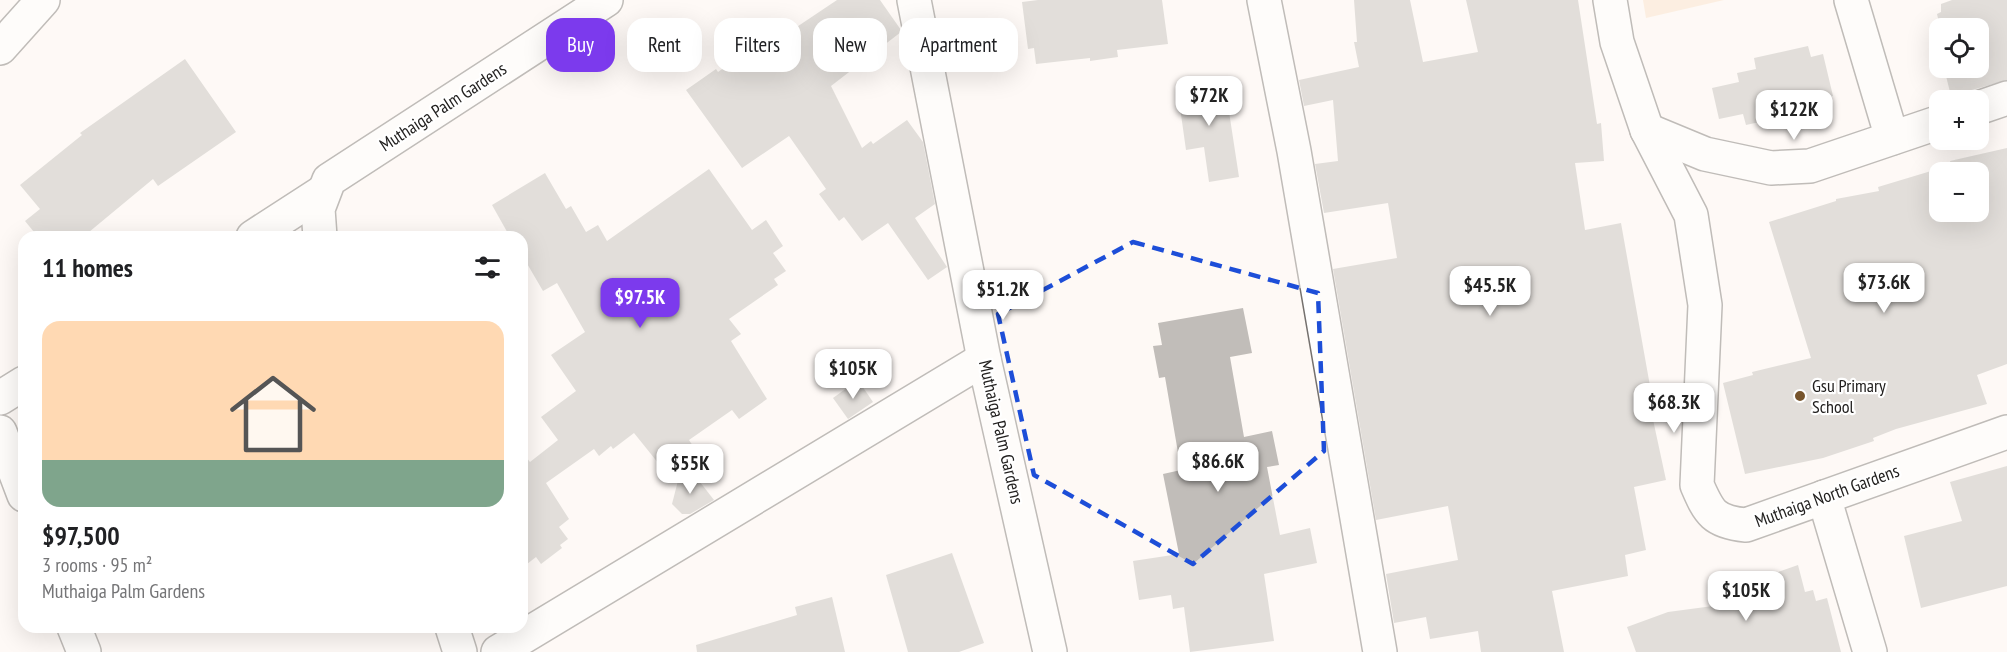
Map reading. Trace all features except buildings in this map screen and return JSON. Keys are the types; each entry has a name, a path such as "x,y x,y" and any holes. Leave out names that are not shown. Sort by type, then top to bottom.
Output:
{"street":[{"path":"0,48 43,0"},
{"name":"Muthaiga Palm Gardens","path":"262,231 324,191 329,180 606,0"},
{"name":"Muthaiga Palm Gardens","path":"914,0 984,359 1050,652"},
{"path":"1264,0 1294,151 1380,652"},
{"name":"Muthaiga North Gardens","path":"1610,0 1617,42 1647,130 1690,216 1705,306 1697,485 1706,506 1715,518 1730,524 1746,525 2007,432"},
{"path":"1851,0 1892,138"},
{"path":"1989,104 2007,98"},
{"path":"1647,130 1705,154 1772,168 1810,166 1929,126"},
{"path":"320,231 318,209 324,191"},
{"path":"498,652 984,359"},
{"path":"0,398 18,387"},
{"path":"0,432 18,479"},
{"path":"1824,497 1870,652"},
{"path":"77,633 84,652"},
{"path":"454,633 460,652"}],"highlighted area":[{"path":"1133,242 1318,293 1324,451 1193,564 1034,475 998,314"}],"shaded area":[{"path":"1643,0 1724,0 1646,18"}],"place":[{"name":"Gsu Primary School","path":"1800,396"}]}
